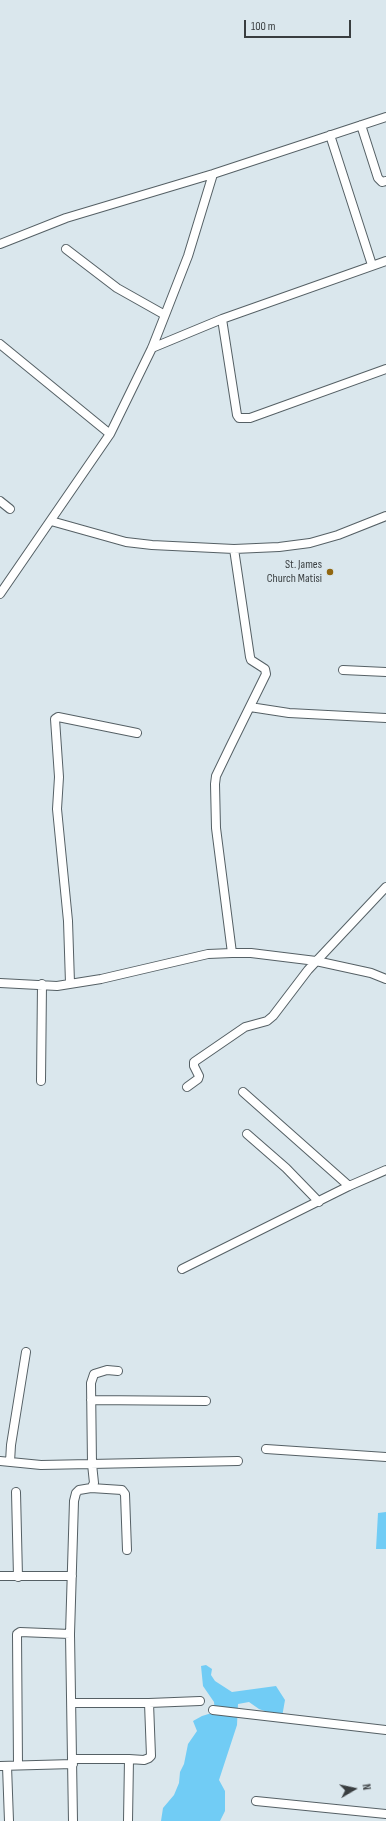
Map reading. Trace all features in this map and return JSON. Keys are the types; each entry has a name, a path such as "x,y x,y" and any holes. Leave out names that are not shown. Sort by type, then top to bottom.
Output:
{"street":[{"path":"0,244 66,218 213,174 386,117"},
{"path":"361,125 378,178 382,182 386,181"},
{"path":"330,135 372,266"},
{"path":"0,594 110,434 152,348 166,315 188,256 213,174"},
{"path":"66,249 117,288 166,315"},
{"path":"152,348 222,319 386,260"},
{"path":"222,319 237,415 239,418 250,418 386,369"},
{"path":"0,344 110,434"},
{"path":"0,501 10,509"},
{"path":"51,521 126,542 152,545 234,549 279,547 310,543 338,535 386,516"},
{"path":"232,953 216,828 215,784 230,748 264,680 266,672 264,668 251,660 250,657 234,549"},
{"path":"343,670 386,672"},
{"path":"250,707 289,713 386,718"},
{"path":"70,983 68,921 57,809 59,777 54,719 58,717 137,733"},
{"path":"187,1087 198,1079 199,1076 194,1066 194,1062 245,1027 267,1021 273,1016 316,961 386,887"},
{"path":"0,983 42,984 57,986 70,983 101,980 208,954 232,953 251,953 316,961 370,973 386,979"},
{"path":"41,1081 42,984"},
{"path":"243,1092 349,1186"},
{"path":"246,1134 286,1168 319,1202"},
{"path":"182,1269 349,1186 386,1170"},
{"path":"10,1462 11,1444 26,1352"},
{"path":"91,1488 94,1483 92,1464 91,1383 94,1374 107,1370 118,1371"},
{"path":"91,1400 206,1401"},
{"path":"266,1449 386,1457"},
{"path":"0,1461 41,1465 238,1461"},
{"path":"73,1821 70,1634 74,1501 76,1493 79,1490 91,1488 122,1490 125,1494 127,1550"},
{"path":"16,1492 18,1577"},
{"path":"0,1576 72,1576"},
{"path":"18,1765 17,1634 20,1632 70,1634"},
{"path":"72,1703 149,1704 200,1701"},
{"path":"9,1821 4,1766 72,1761 129,1759 144,1760 149,1758 151,1756 149,1704"},
{"path":"213,1710 386,1730"},
{"path":"128,1821 129,1759"},
{"path":"256,1801 386,1814"}],"shaded area":[{"path":"386,1512 386,1549 376,1549 378,1513"},
{"path":"206,1665 212,1669 211,1675 215,1681 232,1692 276,1686 285,1700 282,1717 259,1709 249,1702 238,1704 237,1725 219,1780 225,1791 225,1811 220,1821 161,1821 163,1808 174,1795 179,1783 180,1772 184,1764 188,1744 197,1731 193,1721 202,1716 215,1712 214,1702 203,1686 201,1666"}],"place":[{"name":"St. James Church Matisi","path":"330,572"}]}
